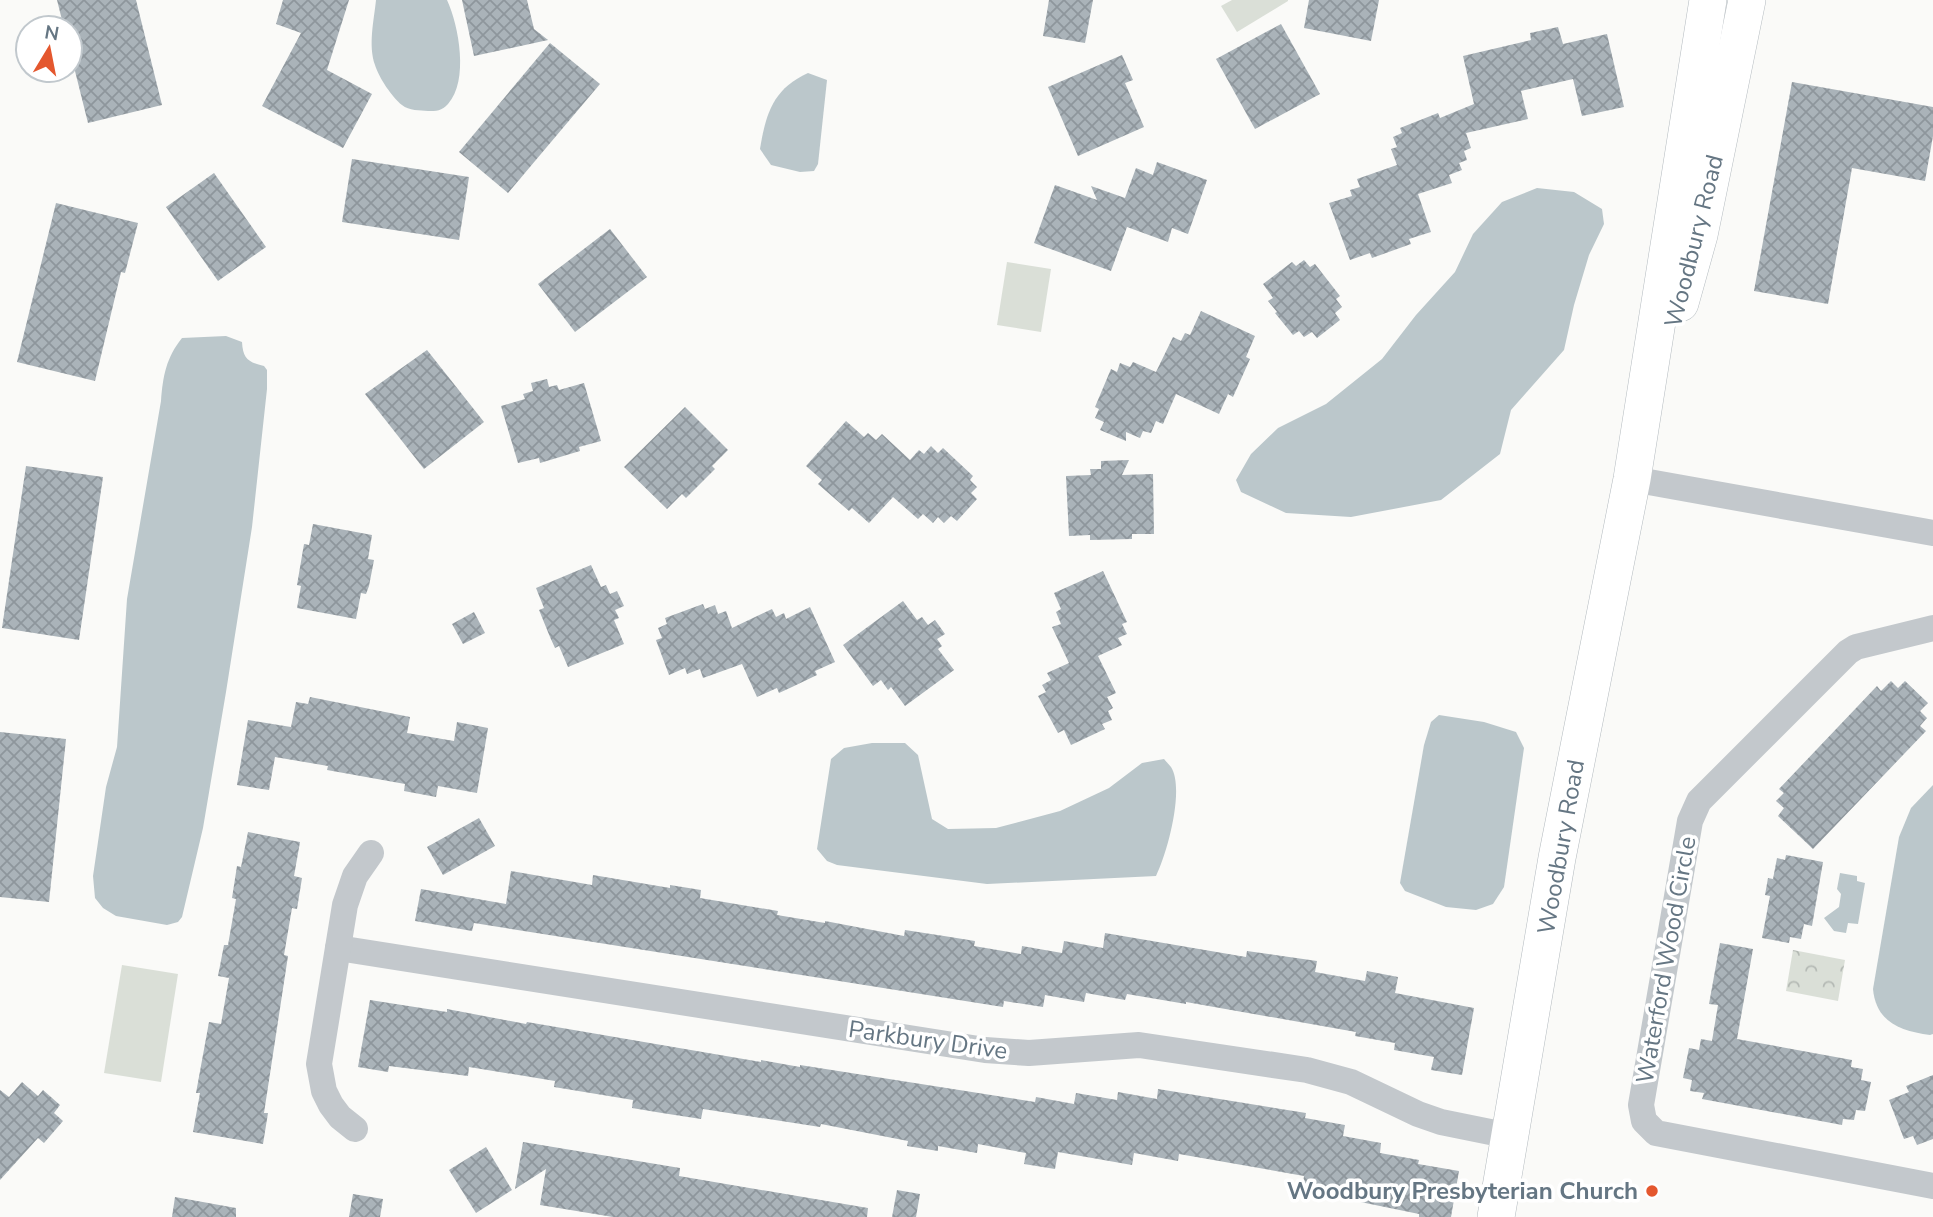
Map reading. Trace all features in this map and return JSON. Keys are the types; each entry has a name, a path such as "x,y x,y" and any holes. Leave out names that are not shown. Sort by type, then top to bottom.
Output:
{"street":[{"name":"Woodbury Road","path":"1496,1217 1557,858 1632,479 1708,0"},
{"name":"Woodbury Road","path":"1632,479 1699,235 1747,0"},
{"path":"1632,479 1933,533"},
{"name":"Waterford Wood Circle","path":"1933,628 1856,647 1848,652 1699,801 1690,821 1641,1105 1644,1121 1656,1133 1933,1186"},
{"path":"355,1129 340,1117 331,1105 320,1077 319,1065 349,891 355,876 371,853"},
{"name":"Parkbury Drive","path":"338,948 985,1050 1029,1054 1113,1045 1139,1045 1307,1070 1351,1082 1441,1122 1510,1136"}],"green space":[{"path":"1232,0 1288,1 1237,32 1221,6"},
{"path":"1007,262 1051,269 1041,332 997,325"},
{"path":"1793,950 1845,960 1838,1001 1786,991"},
{"path":"122,965 178,974 161,1082 104,1073"}],"shaded area":[{"path":"376,0 447,0 458,38 460,68 454,94 443,108 431,111 408,108 398,102 383,81 375,65 372,49"},
{"path":"808,73 827,80 818,164 814,171 800,172 771,165 760,149 765,124 773,104 796,79"},
{"path":"1537,188 1574,192 1602,209 1604,224 1589,255 1564,350 1511,410 1500,454 1441,500 1351,517 1286,513 1241,492 1236,480 1251,454 1278,428 1326,404 1382,359 1416,315 1455,272 1473,234 1502,202"},
{"path":"226,336 242,342 247,359 264,366 267,370 267,389 252,527 203,828 182,917 178,922 167,925 116,916 103,908 95,898 93,876 106,787 117,747 127,599 164,375 172,353 182,338"},
{"path":"1439,715 1484,722 1516,732 1524,748 1504,887 1493,904 1476,910 1446,907 1405,891 1400,883 1424,745 1431,722"},
{"path":"872,743 905,743 918,755 932,819 948,829 996,828 1060,811 1109,788 1142,763 1164,759 1175,777 1175,805 1165,853 1156,876 987,884 837,865 827,861 817,849 831,759 844,748"},
{"path":"1933,785 1933,1034 1930,1035 1909,1031 1891,1023 1879,1010 1873,989 1899,837 1911,808"},
{"path":"1840,873 1857,876 1857,881 1865,883 1858,924 1848,923 1846,933 1834,931 1824,918 1839,907 1841,894 1837,889"}],"building":[{"path":"57,0 136,0 162,105 88,123 78,84 84,84 84,14 60,14"},
{"path":"283,0 349,0 327,70 372,94 343,148 262,106 301,33 276,24"},
{"path":"462,0 527,0 534,29 548,40 474,56"},
{"path":"1049,0 1093,0 1085,43 1043,36"},
{"path":"1309,0 1379,0 1371,41 1304,28"},
{"path":"1281,24 1320,94 1255,129 1216,59"},
{"path":"1558,27 1563,44 1607,34 1624,107 1582,116 1573,79 1521,91 1528,119 1466,133 1471,148 1464,151 1467,160 1459,163 1462,170 1449,175 1452,183 1418,194 1431,232 1409,239 1411,244 1372,258 1370,253 1350,260 1329,203 1352,196 1350,190 1360,187 1357,179 1397,165 1391,149 1397,147 1393,137 1402,133 1400,128 1438,113 1440,118 1474,104 1463,56 1531,40 1530,33"},
{"path":"550,43 600,84 508,193 459,152"},
{"path":"1122,55 1133,80 1125,83 1144,127 1078,156 1048,87"},
{"path":"1792,82 1933,107 1933,136 1925,181 1852,168 1828,304 1754,291"},
{"path":"352,159 469,177 459,240 342,222"},
{"path":"1157,162 1207,180 1188,234 1172,228 1168,242 1127,227 1111,271 1034,243 1055,185 1097,200 1091,186 1125,198 1136,168 1153,175"},
{"path":"214,173 266,247 218,281 166,207"},
{"path":"56,203 138,223 125,273 121,272 95,381 17,362"},
{"path":"610,229 647,277 575,332 538,284"},
{"path":"1304,260 1310,267 1315,264 1340,296 1336,299 1342,307 1335,313 1340,320 1317,338 1312,332 1304,337 1299,331 1293,335 1275,313 1277,312 1268,301 1273,298 1263,284 1292,262 1296,266"},
{"path":"1201,311 1255,336 1246,357 1250,359 1233,397 1228,394 1219,414 1176,394 1163,424 1156,421 1151,433 1143,431 1140,438 1126,432 1126,441 1100,430 1104,422 1095,418 1099,409 1095,407 1111,369 1117,372 1120,363 1130,367 1133,362 1156,372 1173,337 1181,341 1185,333 1190,335"},
{"path":"427,350 484,422 424,469 365,394"},
{"path":"547,379 549,387 557,385 559,390 584,383 601,441 579,447 580,451 540,463 539,458 518,463 501,406 525,399 523,394 533,391 531,383"},
{"path":"685,407 728,450 712,466 715,469 686,498 682,494 667,509 624,467"},
{"path":"846,421 864,437 868,433 876,440 882,434 910,460 919,450 924,454 931,446 938,453 943,448 973,476 970,480 977,487 971,493 977,499 957,521 951,516 944,523 938,517 933,523 923,514 918,519 893,497 869,523 852,508 849,511 818,484 822,480 806,466"},
{"path":"1129,460 1122,475 1153,474 1154,534 1132,534 1132,539 1090,540 1090,535 1069,536 1066,476 1091,475 1090,469 1101,469 1101,461"},
{"path":"26,466 103,477 79,640 2,628"},
{"path":"313,524 372,535 368,559 374,560 366,594 361,593 356,619 297,608 301,586 297,585 304,544 309,545"},
{"path":"591,565 601,587 606,585 610,594 617,591 624,606 615,610 619,618 614,620 624,644 568,667 559,646 555,648 539,610 544,608 536,588"},
{"path":"1103,571 1127,622 1122,624 1127,634 1118,638 1122,645 1098,656 1116,693 1107,697 1113,708 1108,711 1112,720 1102,724 1105,729 1071,745 1064,730 1058,733 1038,696 1046,692 1042,685 1051,680 1047,673 1069,663 1052,627 1061,624 1056,612 1061,609 1054,593"},
{"path":"903,601 917,620 922,617 928,625 935,620 945,634 937,639 942,646 938,649 954,670 905,706 891,687 888,690 881,680 873,686 843,645"},
{"path":"703,604 705,609 715,605 718,614 726,611 732,628 772,609 776,617 784,613 786,619 810,607 835,662 815,671 817,675 779,693 777,688 757,697 742,664 703,678 700,669 687,674 685,668 669,675 656,640 662,638 658,628 667,624 665,618"},
{"path":"474,612 485,633 463,644 452,624"},
{"path":"1891,681 1898,688 1905,681 1928,703 1920,711 1927,718 1920,726 1926,731 1813,849 1778,816 1784,808 1776,801 1784,793 1779,789 1877,686 1881,691"},
{"path":"310,697 410,717 407,733 454,741 457,722 488,728 477,793 438,786 436,797 404,791 405,784 327,770 328,766 275,757 269,790 237,785 248,720 291,727 296,702 308,704"},
{"path":"0,732 66,739 49,902 0,897"},
{"path":"479,818 495,846 443,875 427,847"},
{"path":"248,832 300,842 294,876 302,878 297,909 292,908 284,955 288,956 264,1113 268,1113 263,1144 193,1132 200,1093 196,1093 209,1022 221,1024 229,978 218,976 224,945 228,945 236,899 232,898 237,866 241,867"},
{"path":"1786,855 1823,862 1812,926 1804,924 1801,939 1790,937 1789,943 1762,938 1770,896 1765,895 1768,878 1773,879 1777,858 1785,860"},
{"path":"511,871 592,885 593,875 670,888 670,885 701,890 700,898 778,911 777,915 904,936 905,930 944,936 975,941 974,946 1021,954 1022,946 1062,953 1064,941 1103,948 1105,933 1246,957 1247,951 1317,961 1315,972 1365,981 1367,971 1398,977 1395,993 1474,1008 1462,1075 1431,1070 1434,1057 1394,1050 1395,1043 1355,1036 1356,1032 1186,1002 1127,994 1125,1000 1086,993 1084,1002 1045,995 1043,1007 1004,1001 1003,1007 474,923 472,931 415,921 421,889 506,904"},
{"path":"1720,943 1753,949 1737,1039 1852,1060 1851,1067 1863,1069 1861,1080 1871,1082 1865,1111 1856,1110 1854,1120 1843,1119 1842,1125 1702,1099 1704,1093 1690,1091 1692,1080 1683,1078 1689,1048 1699,1050 1701,1039 1712,1041 1718,1005 1709,1004"},
{"path":"370,1000 447,1012 447,1009 761,1062 800,1065 1035,1102 1036,1097 1074,1104 1076,1093 1117,1100 1118,1092 1157,1099 1158,1089 1306,1113 1305,1118 1345,1125 1343,1136 1381,1143 1380,1153 1419,1160 1418,1164 1459,1171 1451,1217 1419,1217 1419,1214 1302,1190 1304,1176 1179,1154 1178,1161 1134,1153 1132,1165 1058,1152 1055,1169 1024,1164 1026,1153 978,1144 977,1153 938,1146 938,1151 907,1146 908,1141 821,1124 820,1127 703,1109 701,1119 632,1108 633,1100 554,1087 555,1081 469,1067 468,1076 389,1066 388,1072 358,1067"},
{"path":"1933,1075 1933,1139 1917,1145 1913,1136 1904,1139 1889,1100 1909,1092 1906,1086"},
{"path":"22,1082 38,1096 43,1090 60,1105 54,1113 63,1121 44,1143 38,1138 0,1180 0,1090 9,1097"},
{"path":"523,1142 680,1168 679,1176 868,1208 867,1217 613,1217 540,1205 546,1169 515,1189"},
{"path":"486,1147 512,1190 476,1213 449,1170"},
{"path":"897,1190 920,1194 916,1217 892,1217"},
{"path":"353,1194 383,1199 380,1217 349,1217"},
{"path":"175,1197 236,1208 236,1217 172,1217"}],"place":[{"name":"Woodbury Presbyterian Church","path":"1652,1191"}]}
